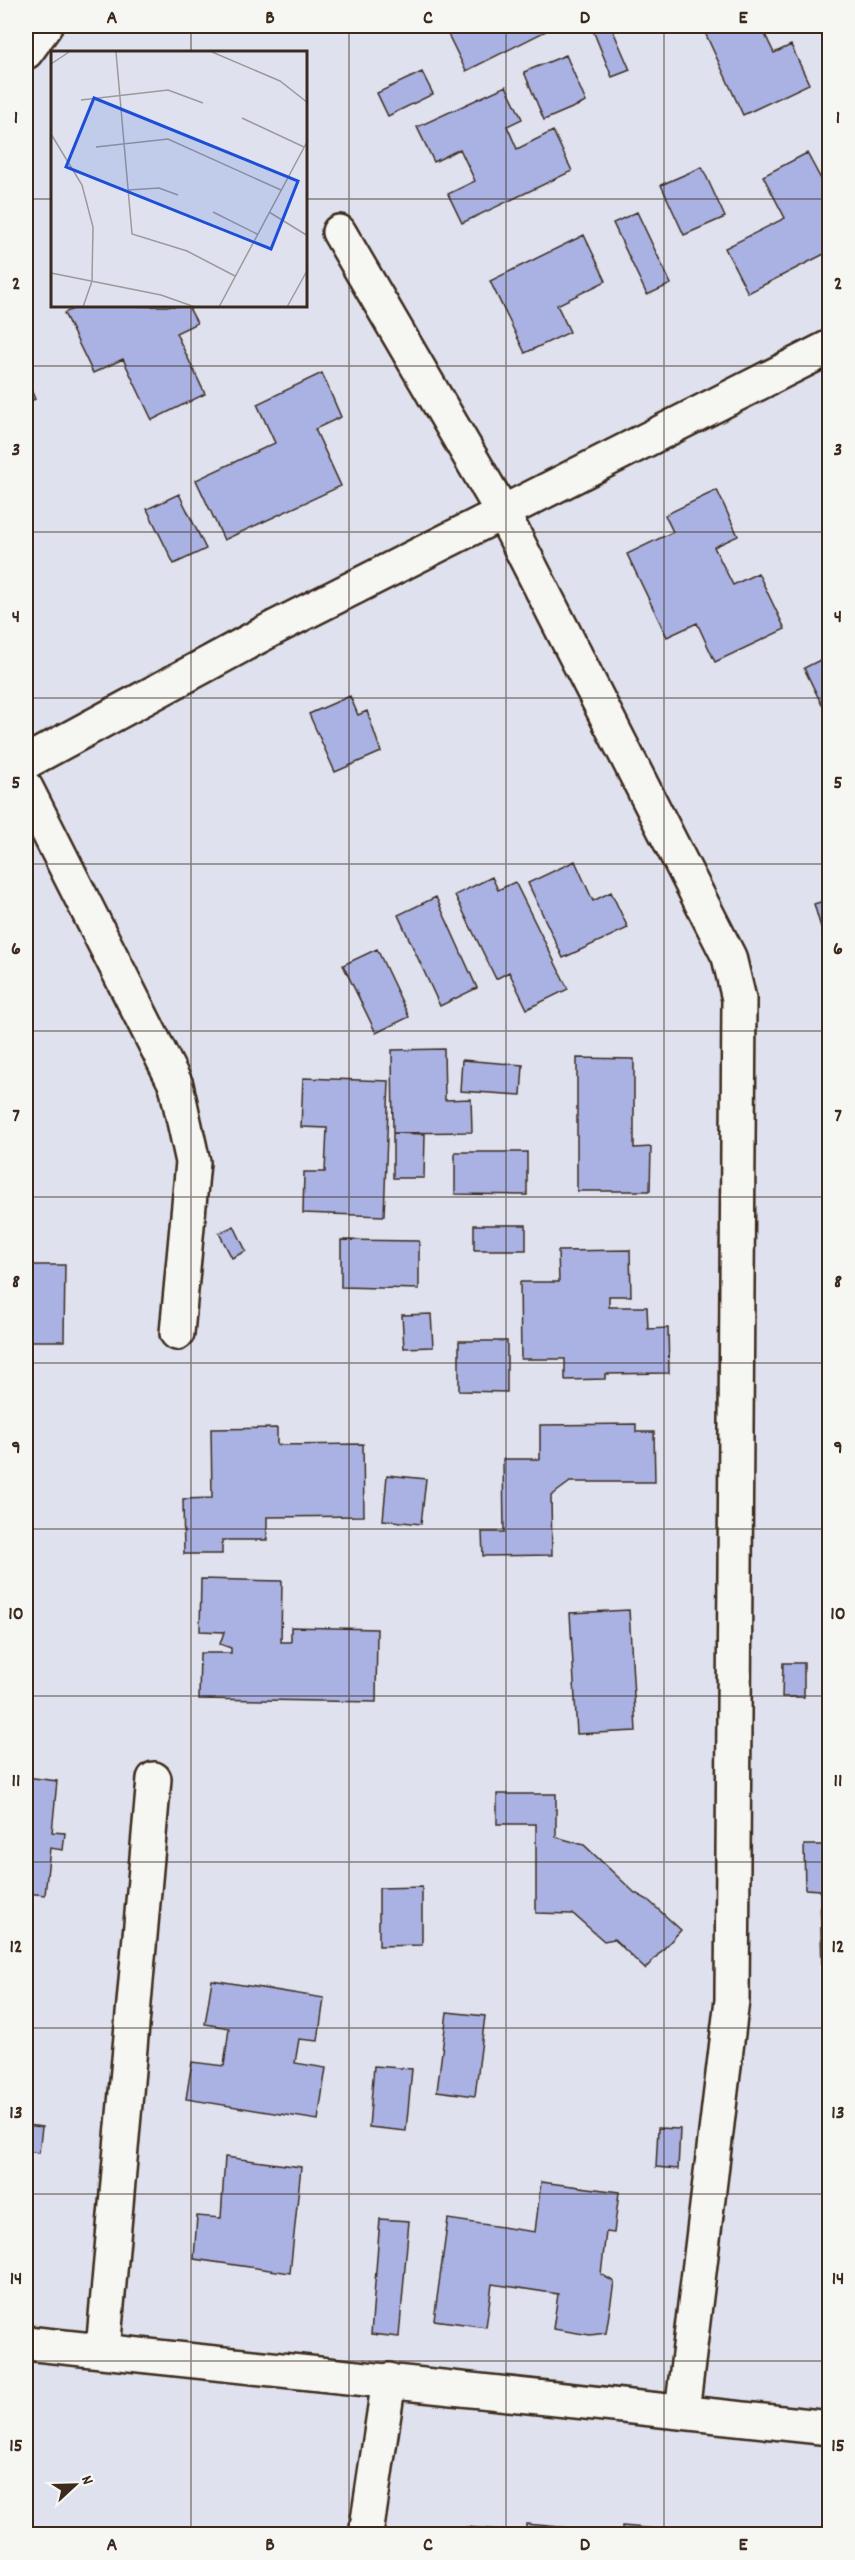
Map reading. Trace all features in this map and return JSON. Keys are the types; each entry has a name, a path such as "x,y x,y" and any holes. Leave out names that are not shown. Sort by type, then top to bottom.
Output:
{"street":[{"path":"26,52 45,26"},
{"path":"339,232 503,513 729,957 739,999 732,2000 682,2412"},
{"path":"26,762 274,628 830,347"},
{"path":"26,788 176,1085 193,1162 177,1333"},
{"path":"102,2350 154,1779"},
{"path":"26,2343 830,2428"},
{"path":"366,2535 389,2380"}],"building":[{"path":"444,26 544,26 546,31 466,71"},
{"path":"611,26 630,70 612,77 592,28"},
{"path":"702,26 761,26 774,53 791,45 809,84 743,115"},
{"path":"566,55 586,102 544,120 524,72"},
{"path":"422,72 433,94 388,116 377,93"},
{"path":"506,86 522,119 507,126 517,149 553,131 572,171 462,223 448,194 475,181 460,149 434,162 417,127"},
{"path":"807,153 830,196 830,251 748,293 725,248 785,218 763,176"},
{"path":"702,167 725,217 684,235 661,185"},
{"path":"637,212 671,284 647,295 613,223"},
{"path":"584,235 606,281 557,305 570,332 525,353 490,281"},
{"path":"75,308 189,308 197,323 176,333 205,394 152,420 123,359 93,373 64,313"},
{"path":"322,373 341,417 315,429 341,486 224,540 196,480 275,443 257,404"},
{"path":"26,378 35,399 26,403"},
{"path":"717,490 738,536 714,547 733,585 758,573 785,629 715,662 697,623 667,637 627,554 673,532 665,515"},
{"path":"179,494 206,549 174,564 147,509"},
{"path":"830,655 830,702 822,705 804,668"},
{"path":"350,696 358,715 367,711 381,752 335,772 309,714"},
{"path":"575,861 593,901 611,892 628,928 563,958 528,883"},
{"path":"492,877 498,890 515,882 568,989 527,1009 509,972 496,979 455,895"},
{"path":"436,897 477,988 440,1006 398,915"},
{"path":"830,899 830,939 825,941 814,904"},
{"path":"377,949 409,1017 376,1033 343,965"},
{"path":"444,1049 445,1100 471,1099 472,1132 393,1133 392,1050"},
{"path":"577,1058 634,1059 634,1148 651,1147 650,1191 577,1191"},
{"path":"462,1060 523,1065 521,1095 460,1091"},
{"path":"303,1078 389,1081 384,1216 303,1213 304,1172 325,1172 327,1128 301,1127"},
{"path":"393,1133 425,1134 424,1178 393,1178"},
{"path":"455,1152 527,1152 527,1195 455,1194"},
{"path":"474,1225 526,1225 526,1250 474,1250"},
{"path":"234,1226 246,1251 232,1258 219,1233"},
{"path":"341,1240 419,1241 419,1289 341,1287"},
{"path":"630,1250 631,1296 609,1296 609,1307 647,1307 648,1329 668,1328 669,1373 605,1374 605,1379 565,1380 565,1359 521,1359 520,1282 559,1282 558,1251"},
{"path":"27,1265 65,1265 64,1341 27,1341"},
{"path":"431,1314 433,1347 404,1348 402,1315"},
{"path":"459,1341 507,1341 507,1392 459,1391"},
{"path":"636,1424 636,1432 654,1432 655,1482 570,1482 551,1496 552,1555 483,1556 482,1532 504,1532 503,1459 540,1459 540,1425"},
{"path":"277,1428 277,1445 363,1444 364,1516 267,1517 267,1540 222,1540 222,1554 184,1554 183,1499 212,1498 211,1429"},
{"path":"387,1475 426,1479 421,1524 383,1520"},
{"path":"201,1579 282,1581 281,1642 291,1642 291,1627 377,1629 376,1702 199,1699 200,1653 231,1653 231,1648 220,1644 224,1632 200,1631"},
{"path":"629,1610 636,1731 577,1734 570,1613"},
{"path":"783,1663 804,1663 804,1697 782,1697"},
{"path":"26,1777 57,1781 52,1832 65,1833 63,1850 50,1848 45,1895 26,1893"},
{"path":"497,1794 556,1794 556,1837 584,1845 635,1893 648,1900 681,1930 645,1969 614,1939 604,1941 573,1914 536,1913 536,1824 497,1824"},
{"path":"804,1845 830,1845 830,1970 822,1970 820,1890 805,1889"},
{"path":"422,1887 422,1945 379,1946 379,1888"},
{"path":"212,1980 324,1998 318,2041 299,2039 295,2063 326,2068 318,2120 186,2099 192,2062 224,2066 229,2028 205,2024"},
{"path":"447,2012 485,2016 475,2096 437,2091"},
{"path":"374,2066 412,2069 406,2131 369,2127"},
{"path":"26,2125 42,2127 39,2153 26,2151"},
{"path":"658,2128 680,2129 678,2169 656,2167"},
{"path":"225,2157 301,2167 290,2273 194,2259 197,2216 221,2218"},
{"path":"541,2182 619,2192 614,2233 606,2232 601,2274 614,2282 606,2333 590,2335 553,2329 558,2294 492,2284 486,2327 434,2320 448,2219 535,2232"},
{"path":"380,2219 409,2221 399,2337 371,2334"},
{"path":"526,2524 570,2528 570,2534 465,2534 466,2527 526,2532"},
{"path":"622,2526 669,2530 669,2534 622,2534"}]}
